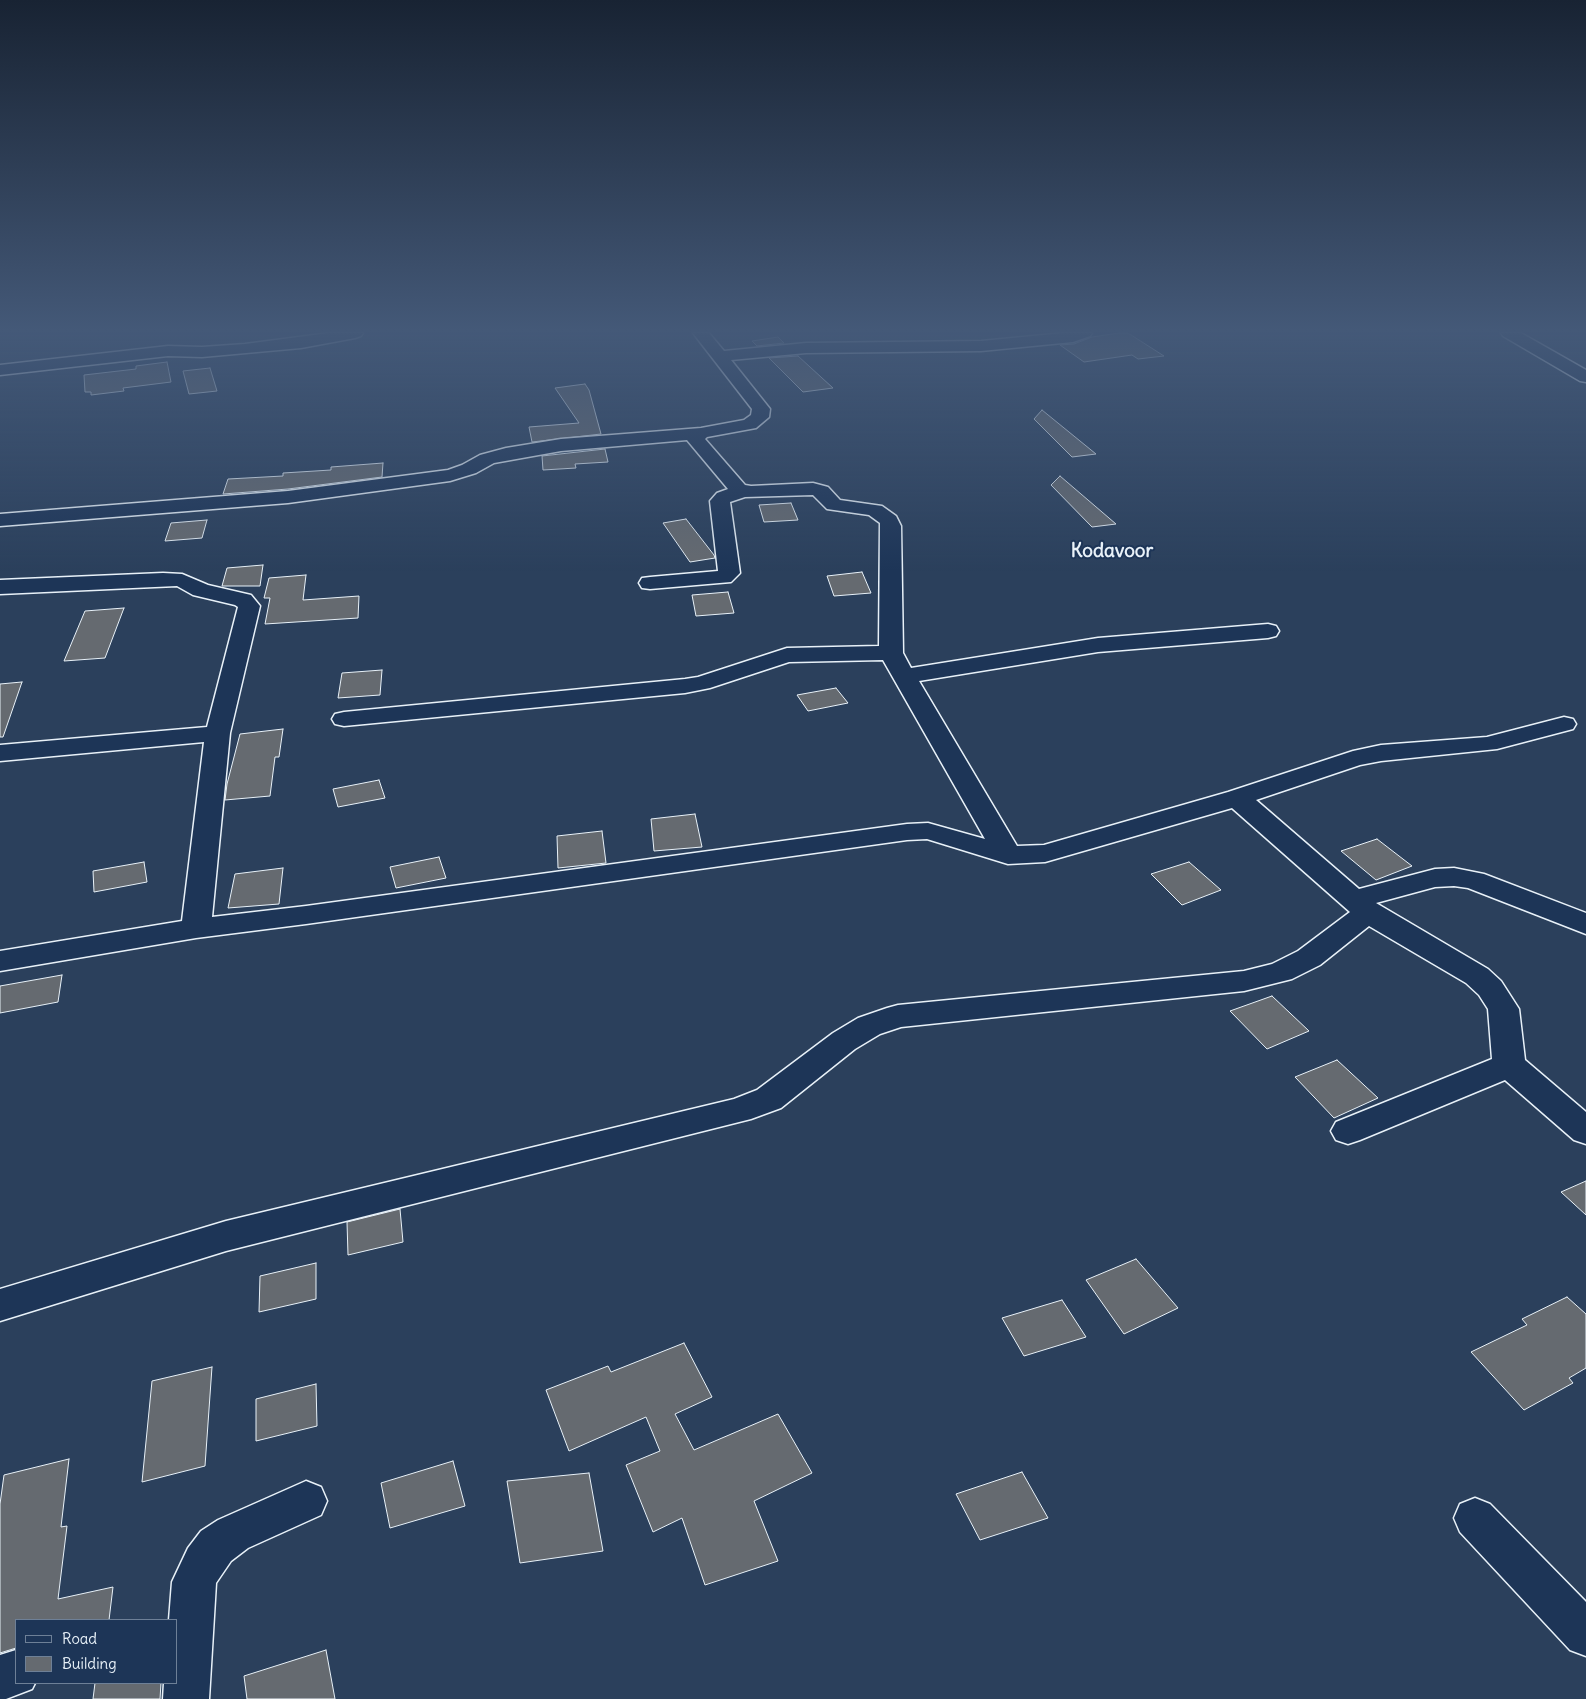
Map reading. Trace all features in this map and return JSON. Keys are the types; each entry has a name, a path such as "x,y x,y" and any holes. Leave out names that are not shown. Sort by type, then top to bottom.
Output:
{"street":[{"path":"0,520 288,497 450,475 469,469 487,459 524,451 561,445 701,433 750,424 760,417 761,412"},
{"path":"701,433 696,440 738,489 751,492 813,489 821,491 834,504 875,510 889,520 891,526 892,654 1008,855"},
{"path":"650,583 723,577 729,573 720,501 724,497 743,491"},
{"path":"0,587 163,579 182,580 201,590 243,600 248,606 218,733 196,928"},
{"path":"906,676 1091,646 1268,631"},
{"path":"344,719 686,686 702,683 787,655 892,654"},
{"path":"0,961 196,928 306,916 907,832 928,831 1008,855 1045,852 1237,798 1353,759 1381,753 1488,744 1564,724"},
{"path":"0,754 218,733"},
{"path":"1237,798 1360,906 1477,976 1490,988 1503,1009 1509,1065 1586,1131"},
{"path":"0,1305 226,1236 739,1110 768,1099 844,1041 869,1026 898,1016 1244,981 1280,972 1309,958 1360,906 1435,878 1454,877 1474,880 1586,924"},
{"path":"1348,1131 1509,1065"},
{"path":"186,1699 184,1626 194,1582 203,1563 216,1546 233,1534 306,1501"},
{"path":"1475,1518 1586,1634"},
{"path":"0,1678 15,1673"}],"building":[{"path":"572,412 595,412 601,434 532,442 529,427 579,423"},
{"path":"1040,412 1045,412 1096,454 1072,457 1034,419"},
{"path":"605,449 608,462 575,464 576,468 543,470 542,456"},
{"path":"383,463 382,477 288,489 223,494 228,479 283,476 283,473 331,470 331,467"},
{"path":"1060,476 1116,524 1092,527 1051,485"},
{"path":"791,503 798,520 764,522 759,505"},
{"path":"686,519 715,558 690,562 663,523"},
{"path":"207,520 202,538 165,541 171,523"},
{"path":"263,565 260,586 222,586 227,568"},
{"path":"862,572 871,593 834,596 827,576"},
{"path":"306,575 303,600 359,596 358,618 265,624 270,598 264,598 269,578"},
{"path":"728,592 734,613 696,616 692,595"},
{"path":"124,608 105,658 64,661 85,611"},
{"path":"382,670 380,695 338,698 342,673"},
{"path":"22,682 3,737 0,737 0,684"},
{"path":"836,688 848,703 808,711 797,695"},
{"path":"283,729 279,757 275,757 270,796 225,800 227,784 240,734"},
{"path":"379,780 385,798 338,807 333,789"},
{"path":"695,814 702,847 654,851 651,819"},
{"path":"602,831 606,863 558,868 557,836"},
{"path":"1377,839 1412,866 1376,880 1341,851"},
{"path":"439,857 446,878 396,888 390,867"},
{"path":"144,862 147,882 94,892 93,871"},
{"path":"1189,862 1221,890 1182,905 1151,874"},
{"path":"283,868 279,904 228,908 235,874"},
{"path":"62,975 58,1002 0,1013 0,986"},
{"path":"1272,996 1309,1031 1267,1049 1230,1011"},
{"path":"1337,1060 1378,1098 1334,1118 1295,1077"},
{"path":"1586,1181 1586,1215 1561,1192"},
{"path":"400,1209 403,1242 348,1255 347,1222"},
{"path":"1136,1259 1178,1308 1124,1334 1086,1280"},
{"path":"316,1263 316,1299 259,1312 260,1276"},
{"path":"1567,1297 1586,1314 1586,1368 1569,1378 1573,1383 1524,1410 1471,1352 1527,1325 1522,1319"},
{"path":"1062,1300 1086,1337 1024,1356 1002,1318"},
{"path":"684,1343 712,1397 675,1414 694,1450 778,1414 812,1473 754,1501 778,1561 705,1585 682,1518 653,1532 626,1465 660,1451 646,1417 569,1451 546,1390 608,1366 611,1372"},
{"path":"212,1367 205,1466 142,1482 152,1381"},
{"path":"316,1384 317,1426 256,1441 256,1399"},
{"path":"69,1459 61,1527 67,1526 58,1599 113,1587 109,1619 15,1619 15,1648 0,1653 0,1504 4,1475"},
{"path":"453,1461 465,1506 390,1528 381,1483"},
{"path":"1022,1472 1048,1518 980,1540 956,1494"},
{"path":"589,1473 603,1551 520,1563 507,1481"},
{"path":"326,1650 335,1699 247,1699 244,1676"},
{"path":"95,1684 161,1684 160,1699 93,1699"}],"district":[{"name":"Kodavoor","path":"1112,552"}]}
